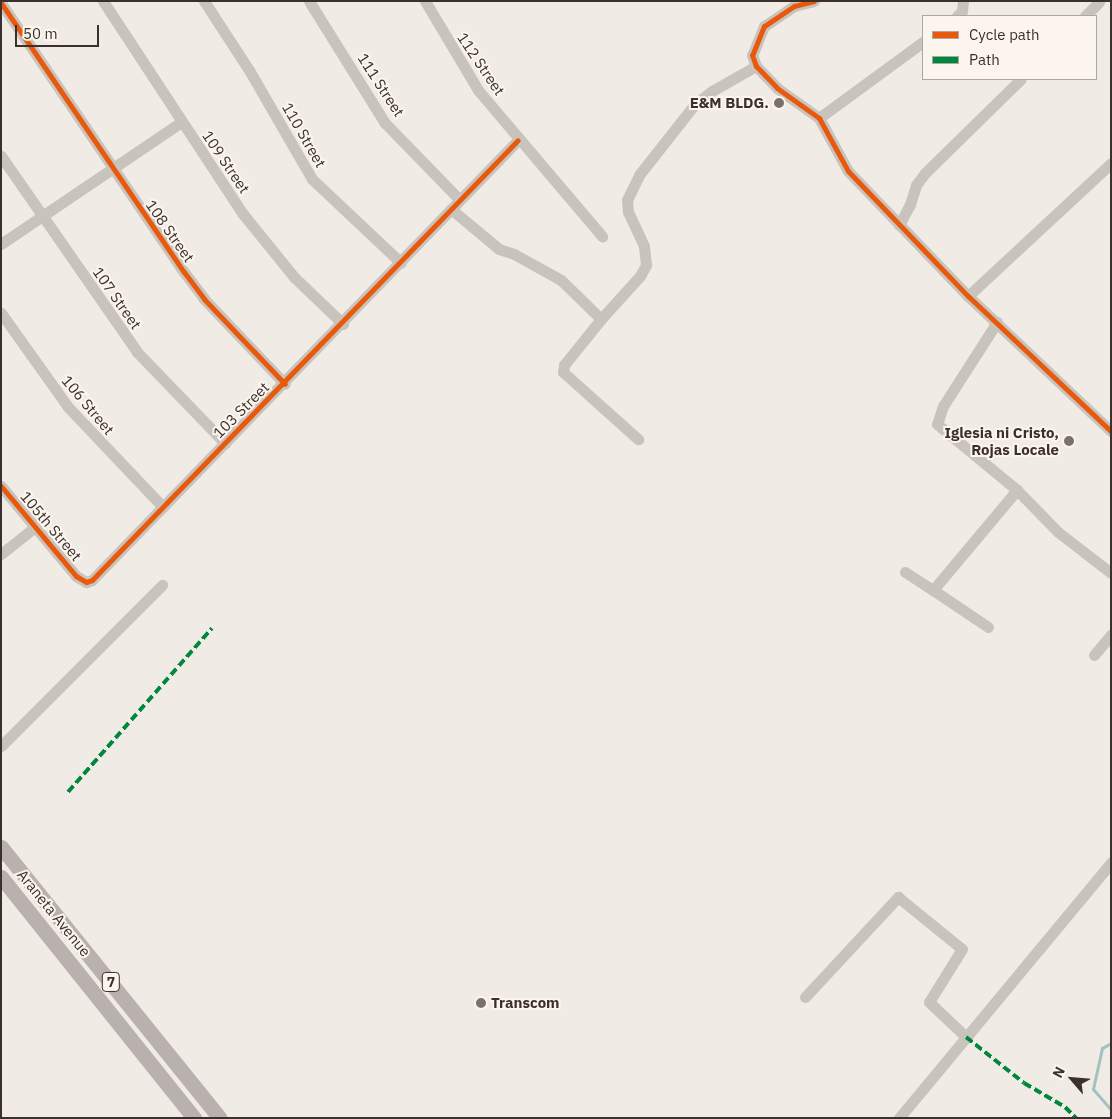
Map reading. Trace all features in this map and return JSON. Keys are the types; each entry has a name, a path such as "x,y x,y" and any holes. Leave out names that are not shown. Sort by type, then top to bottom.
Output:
{"main road":[{"name":"Araneta Avenue","path":"1,847 220,1118"},
{"name":"Araneta Avenue","path":"1,877 194,1118"},
{"path":"53,943 69,930"}],"street":[{"name":"109 Street","path":"103,1 181,122 275,256 343,324"},
{"name":"110 Street","path":"204,1 250,70 312,179 401,263"},
{"name":"111 Street","path":"309,1 385,123 459,199"},
{"name":"112 Street","path":"425,1 478,90 518,140 602,236"},
{"path":"814,1 792,4 764,26 752,55 756,66 777,88 818,118 848,171 968,296 998,322 1111,431"},
{"path":"958,15 962,11 963,1"},
{"path":"1086,15 1099,2"},
{"name":"108 Street","path":"1,3 112,170 204,300 285,384"},
{"path":"818,118 922,43"},
{"path":"638,439 563,372 564,365 601,319 640,276 646,265 644,246 628,212 627,200 639,175 694,105 712,90 756,66"},
{"path":"899,225 910,204 916,185 925,173 1020,80"},
{"path":"1,244 181,122"},
{"name":"103 Street","path":"82,580 89,582 96,578 225,443 343,324 459,199 518,140"},
{"name":"107 Street","path":"1,156 137,352 225,443"},
{"path":"968,296 1111,163"},
{"path":"451,209 499,249 514,254 561,280 601,319"},
{"name":"106 Street","path":"1,313 68,407 163,507"},
{"path":"998,322 943,406 937,424 1017,490 1058,532 1111,573"},
{"name":"105th Street","path":"1,486 82,580"},
{"path":"933,590 1017,490"},
{"path":"1,554 35,527"},
{"path":"905,572 988,627"},
{"path":"1,746 162,585"},
{"path":"1094,655 1111,635"},
{"path":"898,1118 1111,863"},
{"path":"805,997 898,897 962,949 929,1002 966,1037"}],"waterway":[{"path":"1111,1043 1102,1048 1093,1089 1111,1110"}],"marked path":[{"path":"68,792 212,628"},
{"path":"966,1037 1024,1083 1065,1107 1076,1118"}],"cycle path":[{"path":"814,1 794,6 764,26 752,55 756,66 777,88 819,118 848,171 968,296 1111,431"},
{"path":"1,3 204,299 285,384"},
{"path":"1,486 76,576 86,582 92,580 518,140"}],"place":[{"name":"E&M BLDG.","path":"779,103"},
{"name":"Iglesia ni Cristo, Rojas Locale","path":"1069,441"},
{"name":"Transcom","path":"481,1003"}]}
